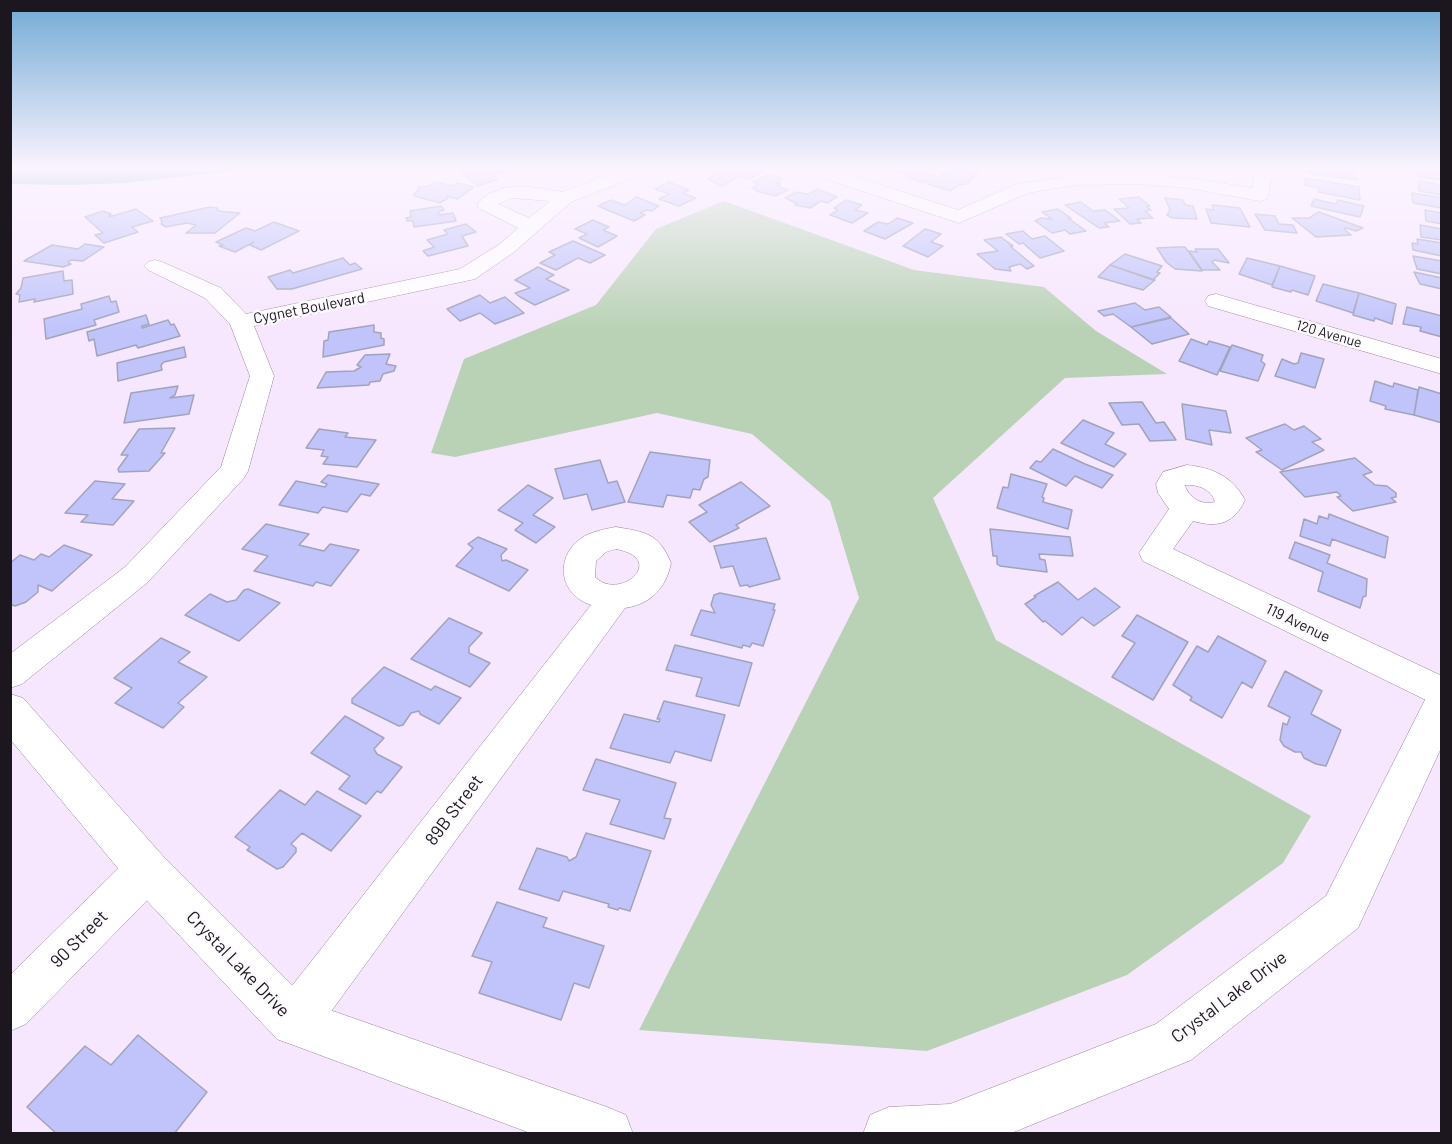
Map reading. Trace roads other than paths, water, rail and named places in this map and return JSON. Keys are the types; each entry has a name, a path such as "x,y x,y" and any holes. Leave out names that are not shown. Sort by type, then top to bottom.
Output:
{"street":[{"path":"524,223 530,226"},
{"name":"Cygnet Boulevard","path":"10,674 136,574 234,471 262,376 241,322 467,274 495,257 533,223"},
{"path":"155,266 213,293 241,322"},
{"name":"120 Avenue","path":"1216,301 1442,367"},
{"name":"119 Avenue","path":"1187,507 1154,553 1442,693"},
{"name":"89B Street","path":"294,1022 615,597"},
{"name":"Crystal Lake Drive","path":"889,1134 950,1131 1173,1042 1342,912 1442,704"},
{"name":"Crystal Lake Drive","path":"10,710 147,870 294,1022 607,1134"},
{"name":"90 Street","path":"10,1008 147,870"}]}
